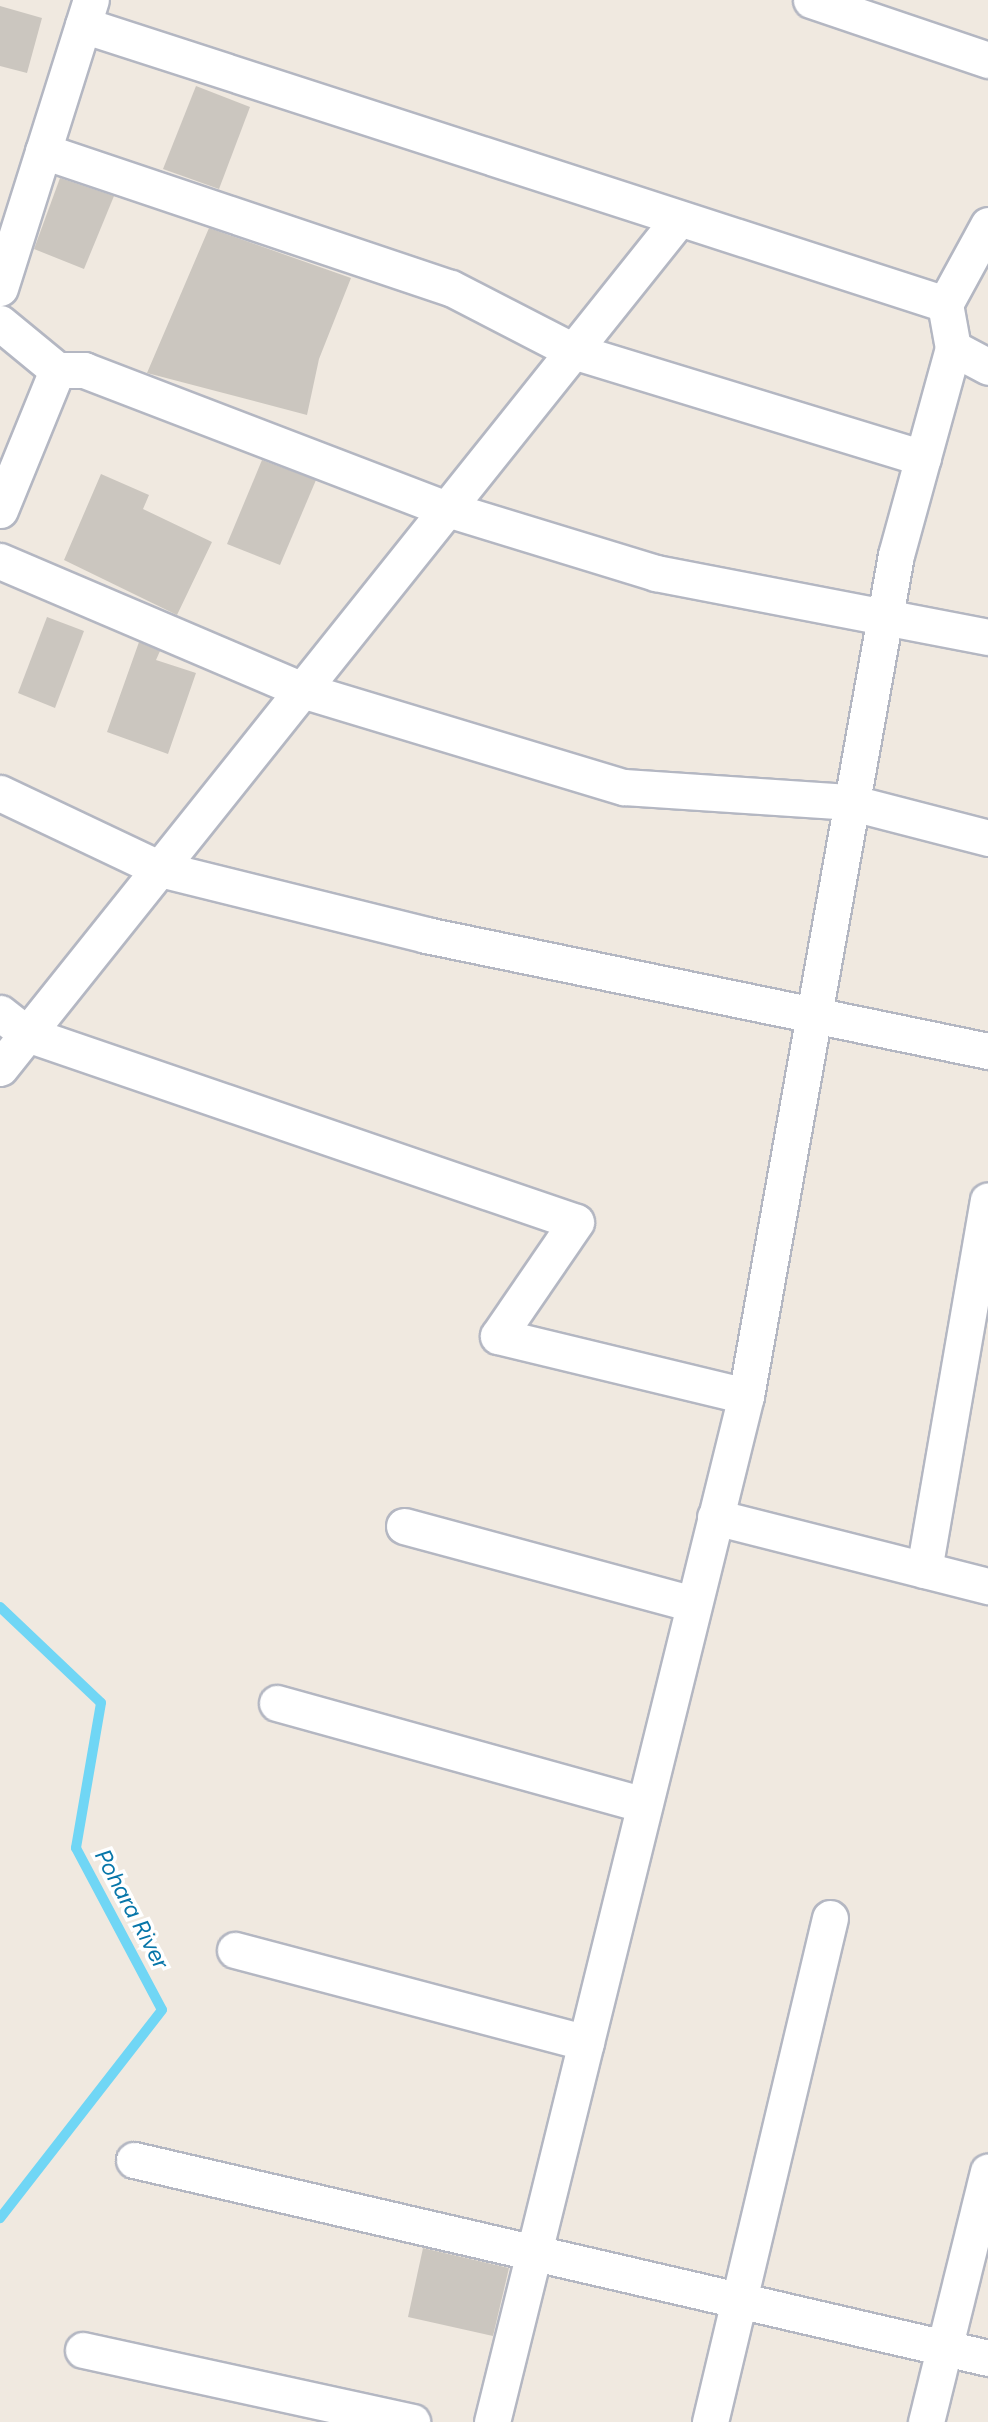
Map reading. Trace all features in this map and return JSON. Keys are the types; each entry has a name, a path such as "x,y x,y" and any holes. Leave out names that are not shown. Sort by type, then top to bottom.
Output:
{"street":[{"path":"811,0 988,60"},
{"path":"0,288 87,13 678,220 946,304"},
{"path":"43,151 451,288 573,351 923,458"},
{"path":"0,1068 678,220"},
{"path":"492,2422 746,1396 849,802 890,615 896,555 953,348 946,304 988,225"},
{"path":"0,323 57,370 84,370 447,509 656,573 890,615 988,637"},
{"path":"953,348 988,367"},
{"path":"0,510 57,370"},
{"path":"0,561 302,690 624,787 849,802 988,838"},
{"path":"0,793 160,869 426,935 812,1012 988,1051"},
{"path":"0,1013 27,1034 576,1222 498,1336 746,1396"},
{"path":"925,1570 988,1201"},
{"path":"715,1517 988,1586"},
{"path":"404,1526 694,1604"},
{"path":"277,1703 644,1805"},
{"path":"710,2422 830,1918"},
{"path":"235,1951 586,2043"},
{"path":"134,2160 988,2358"},
{"path":"926,2422 988,2172"},
{"path":"83,2350 412,2422"}],"building":[{"path":"0,6 42,18 27,73 0,66"},
{"path":"196,86 250,107 219,189 163,169"},
{"path":"60,178 114,196 84,269 34,249"},
{"path":"209,228 351,278 319,359 307,415 147,373"},
{"path":"262,460 316,480 280,565 227,544"},
{"path":"101,474 149,495 143,509 212,542 177,615 64,560"},
{"path":"47,617 84,631 55,708 18,693"},
{"path":"139,642 160,651 156,660 196,673 168,754 107,732"},
{"path":"423,2248 509,2268 493,2336 408,2317"}],"waterway":[{"name":"Pohara River","path":"0,1607 101,1703 76,1848 162,2010 0,2218"}]}
